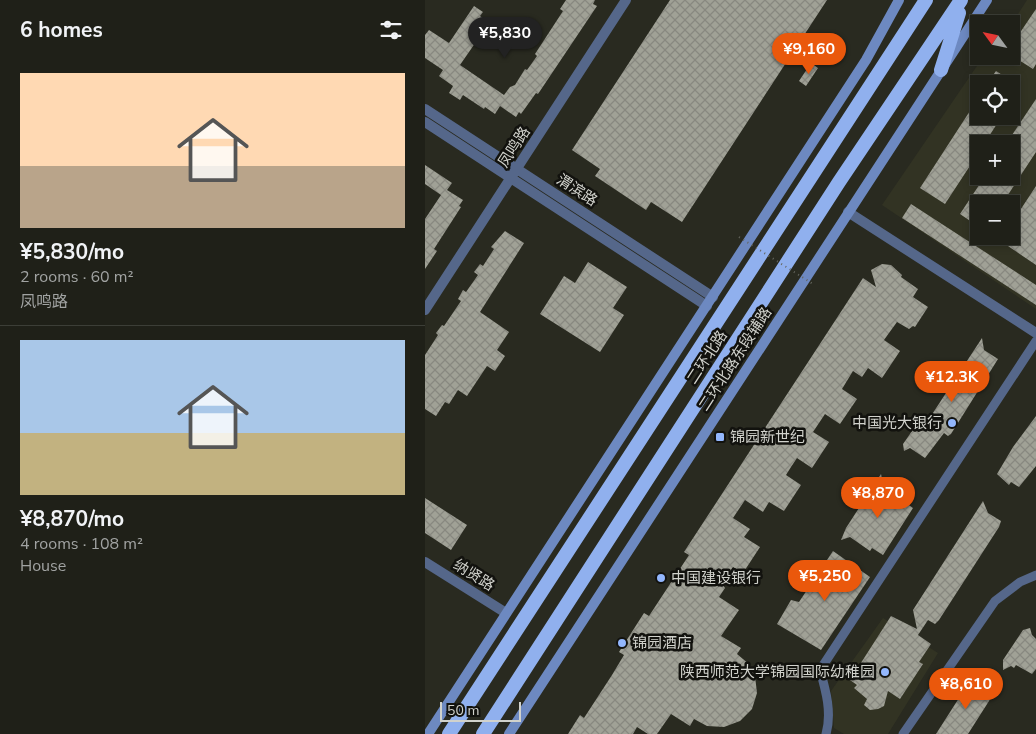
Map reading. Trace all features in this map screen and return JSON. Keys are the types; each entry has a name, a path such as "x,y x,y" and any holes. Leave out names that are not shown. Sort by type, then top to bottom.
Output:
{"highway":[{"name":"二环北路","path":"449,734 926,0"},
{"name":"二环北路","path":"483,734 839,182 962,0"},
{"path":"941,70 962,0"}],"main road":[{"path":"428,734 866,60 899,0"},
{"name":"二环北路东段辅路","path":"509,734 987,0"}],"street":[{"name":"凤鸣路","path":"425,310 626,0"},
{"name":"渭滨路","path":"425,109 518,169 710,301"},
{"name":"渭滨路","path":"425,122 710,301"},
{"path":"848,212 1036,333"},
{"path":"825,734 828,726 827,694 820,670 1036,341"},
{"name":"纳贤路","path":"425,562 506,613"},
{"path":"903,734 995,601 1020,582 1036,574"}],"path":[{"path":"739,237 813,284"}],"shaded area":[{"path":"1027,0 1036,0 1036,309 882,205 970,76 970,125 1020,125 1020,75 971,75 978,65 1020,65 1020,15 1017,15"},
{"name":"陕西师范大学锦园国际幼稚园","path":"883,618 938,653 888,734 844,734 834,728 831,691"}],"building":[{"path":"566,0 595,0 593,4 597,6 538,94 536,93 521,114 519,112 516,117 500,106 495,114 463,95 460,100 449,93 453,86 439,76 443,70 425,58 425,35 429,30 449,43 474,6 483,12 480,16 489,23 460,65 504,95 510,87 515,85 525,69 527,70 537,56 535,54 563,11 560,9"},
{"path":"670,0 827,0 682,222 651,202 646,210 595,176 600,169 572,150"},
{"path":"1036,9 1036,64 1033,69 1020,61 1020,33"},
{"path":"811,63 818,68 806,86 799,81"},
{"path":"996,71 1002,75 993,75"},
{"path":"1036,99 1036,152 1020,176 1020,135 1012,135"},
{"path":"970,111 970,125 996,125 990,135 970,135 970,166 945,204 920,188"},
{"path":"425,165 452,183 447,190 463,200 459,206 461,207 434,249 437,251 425,269 425,219 441,195 425,184"},
{"path":"979,185 1014,185 1008,195 972,195"},
{"path":"1036,186 1036,265 1006,245 1020,245 1020,210"},
{"path":"970,199 970,221 960,214"},
{"path":"911,204 970,242 970,245 974,245 1036,285 1036,305 902,218"},
{"path":"505,231 524,243 480,312 509,332 497,350 505,356 495,371 487,366 467,396 458,390 449,404 445,402 436,416 425,409 425,355 438,335 436,333 442,325 444,326 461,301 458,299 463,290 466,292 478,275 474,272 480,264 483,266 494,249 491,247"},
{"path":"588,262 627,287 613,308 624,315 600,352 540,314 564,276 575,283"},
{"path":"882,264 891,265 902,275 901,277 918,289 913,297 928,307 915,327 913,326 909,329 897,322 884,340 900,351 882,378 868,368 862,377 853,371 842,389 857,399 840,424 825,414 813,432 829,442 812,468 797,458 791,467 786,475 801,485 784,511 769,502 763,512 745,500 733,518 750,529 744,537 760,547 743,573 733,567 722,584 725,588 719,597 739,610 721,636 741,648 737,654 749,664 755,676 757,693 752,709 740,721 724,727 707,726 694,719 690,726 671,714 657,734 648,734 637,727 633,734 568,734 580,715 584,718 612,675 624,655 619,652 644,613 649,616 689,555 684,552 863,278 876,287 871,270"},
{"path":"982,338 984,350 998,359 951,434 948,436 944,433 925,458 910,448 904,451 903,444 919,421 927,422"},
{"path":"1036,416 1036,466 1019,487 1011,482 1009,485 997,474 1013,447"},
{"path":"881,474 884,487 913,508 883,555 872,548 870,551 850,537 841,540 846,528"},
{"path":"425,498 467,525 451,550 425,533"},
{"path":"983,501 988,513 1001,521 999,527 939,620 935,624 928,620 918,635 931,644 919,662 923,664 900,699 888,691 884,706 870,710 864,705 867,699 854,688 857,685 850,680 891,616 917,629 913,610"},
{"path":"833,551 870,577 821,650 777,624 791,600 799,602"},
{"path":"1030,628 1032,635 1036,639 1036,669 1032,674 1016,665 1014,668 1011,666 1003,670 1003,660 1023,630"},
{"path":"975,673 977,686 992,695 968,734 936,734"}],"place":[{"name":"中国光大银行","path":"952,423"},
{"name":"锦园新世纪","path":"720,437"},
{"name":"中国建设银行","path":"661,578"},
{"name":"锦园酒店","path":"622,643"},
{"name":"陕西师范大学锦园国际幼稚园","path":"885,672"}]}
